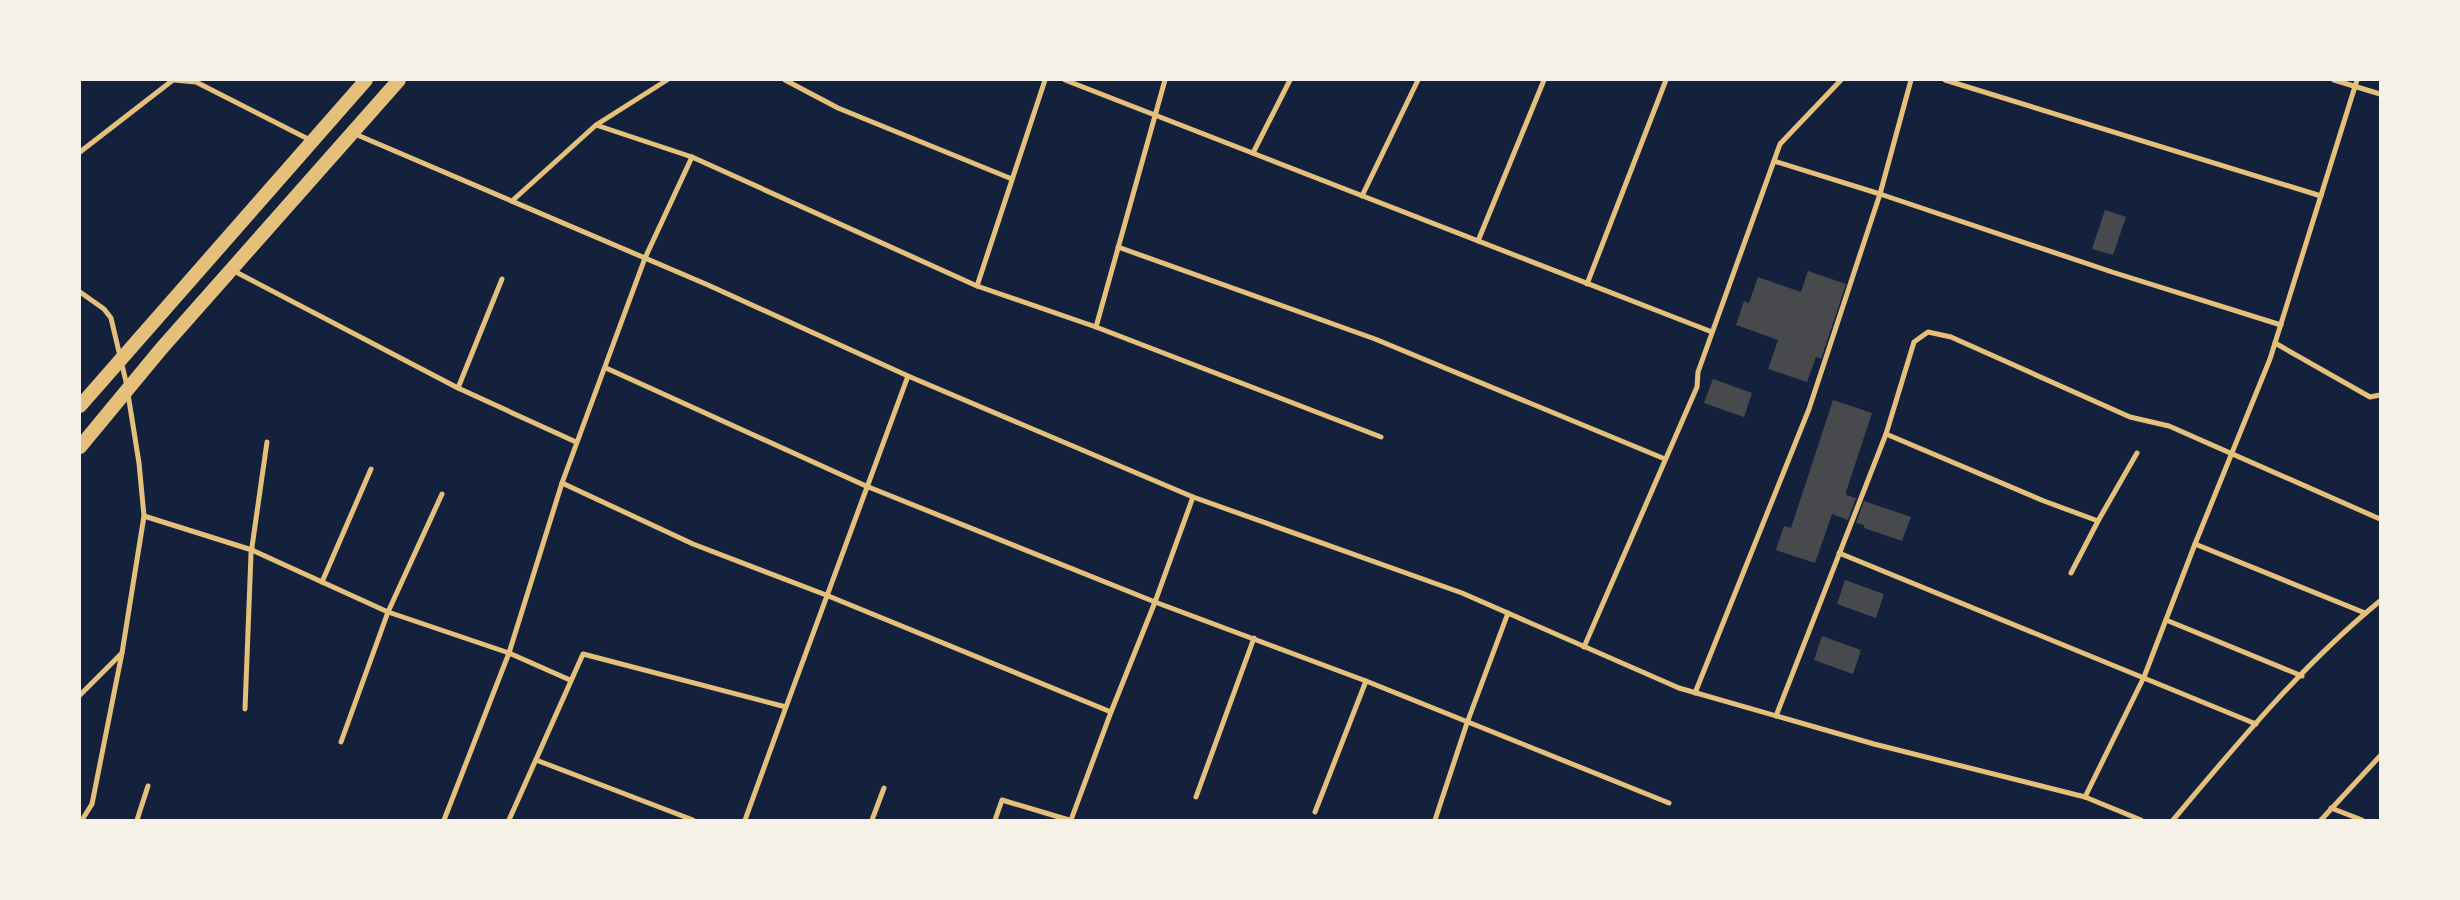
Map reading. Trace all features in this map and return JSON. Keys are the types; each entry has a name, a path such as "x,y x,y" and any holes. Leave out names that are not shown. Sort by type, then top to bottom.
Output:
{"highway":[{"path":"80,406 366,80"},
{"path":"80,448 231,270 399,80"}],"street":[{"path":"80,152 173,80 196,82 312,141"},
{"path":"512,201 596,125 667,80"},
{"path":"785,80 838,108 1012,179"},
{"path":"977,286 1045,80"},
{"path":"1065,80 1712,332"},
{"path":"1096,327 1164,80"},
{"path":"1253,153 1290,80"},
{"path":"1362,196 1418,80"},
{"path":"1478,241 1544,80"},
{"path":"1587,284 1666,80"},
{"path":"1584,647 1697,387 1698,372 1780,144 1841,80"},
{"path":"1695,693 1809,409 1880,194 1911,80"},
{"path":"1945,80 2321,196"},
{"path":"2334,80 2380,94"},
{"path":"2085,797 2144,677 2275,343 2357,80"},
{"path":"596,125 692,157 977,286 1096,327 1381,437"},
{"path":"353,133 645,258 908,376 1193,497 1462,593 1679,688 1874,744 2085,797 2141,820"},
{"path":"444,820 508,653 576,442 606,368 645,258 692,157"},
{"path":"1774,161 1880,194 2112,272 2281,325"},
{"path":"1118,247 1376,339 1666,459"},
{"path":"231,270 458,388 576,442"},
{"path":"458,388 502,279"},
{"path":"80,292 104,309 111,318 128,390 139,462 144,516 122,653 92,804 82,820"},
{"path":"1776,716 1886,434 1914,342 1928,332 1951,337 2130,417 2169,426 2231,455 2380,519"},
{"path":"2275,343 2370,397 2380,395"},
{"path":"606,368 866,486 1155,602 1366,681 1669,803"},
{"path":"745,820 866,486 908,376"},
{"path":"1886,434 2044,501 2098,521"},
{"path":"245,709 252,550 267,442"},
{"path":"2071,572 2137,453"},
{"path":"322,582 371,469"},
{"path":"562,483 693,544 826,595 1110,712"},
{"path":"341,742 388,612 442,494"},
{"path":"995,820 1002,800 1070,820 1110,712 1155,602 1193,497"},
{"path":"144,516 252,550 388,612 508,653 570,680"},
{"path":"2195,544 2365,613"},
{"path":"1838,553 2256,724"},
{"path":"2173,820 2256,724 2365,613 2380,601"},
{"path":"1435,820 1508,613"},
{"path":"2166,620 2302,676"},
{"path":"1196,797 1254,638"},
{"path":"80,695 122,653"},
{"path":"509,820 582,654 786,707"},
{"path":"1315,812 1366,681"},
{"path":"2321,820 2380,756"},
{"path":"536,760 694,820"},
{"path":"137,820 148,786"},
{"path":"872,820 884,788"},
{"path":"2331,808 2362,820"}],"building":[{"path":"2105,210 2126,217 2113,255 2092,249"},
{"path":"1808,271 1846,284 1821,359 1816,357 1807,382 1768,369 1778,340 1736,325 1744,301 1749,303 1758,277 1801,292"},
{"path":"1713,379 1752,393 1744,417 1704,403"},
{"path":"1833,400 1872,413 1846,492 1846,495 1856,498 1848,520 1832,514 1815,563 1776,550 1784,526 1791,528"},
{"path":"1864,501 1911,517 1902,541 1864,528 1864,525 1856,523"},
{"path":"1845,580 1884,594 1876,618 1837,604"},
{"path":"1822,636 1861,650 1853,674 1814,660"}]}
